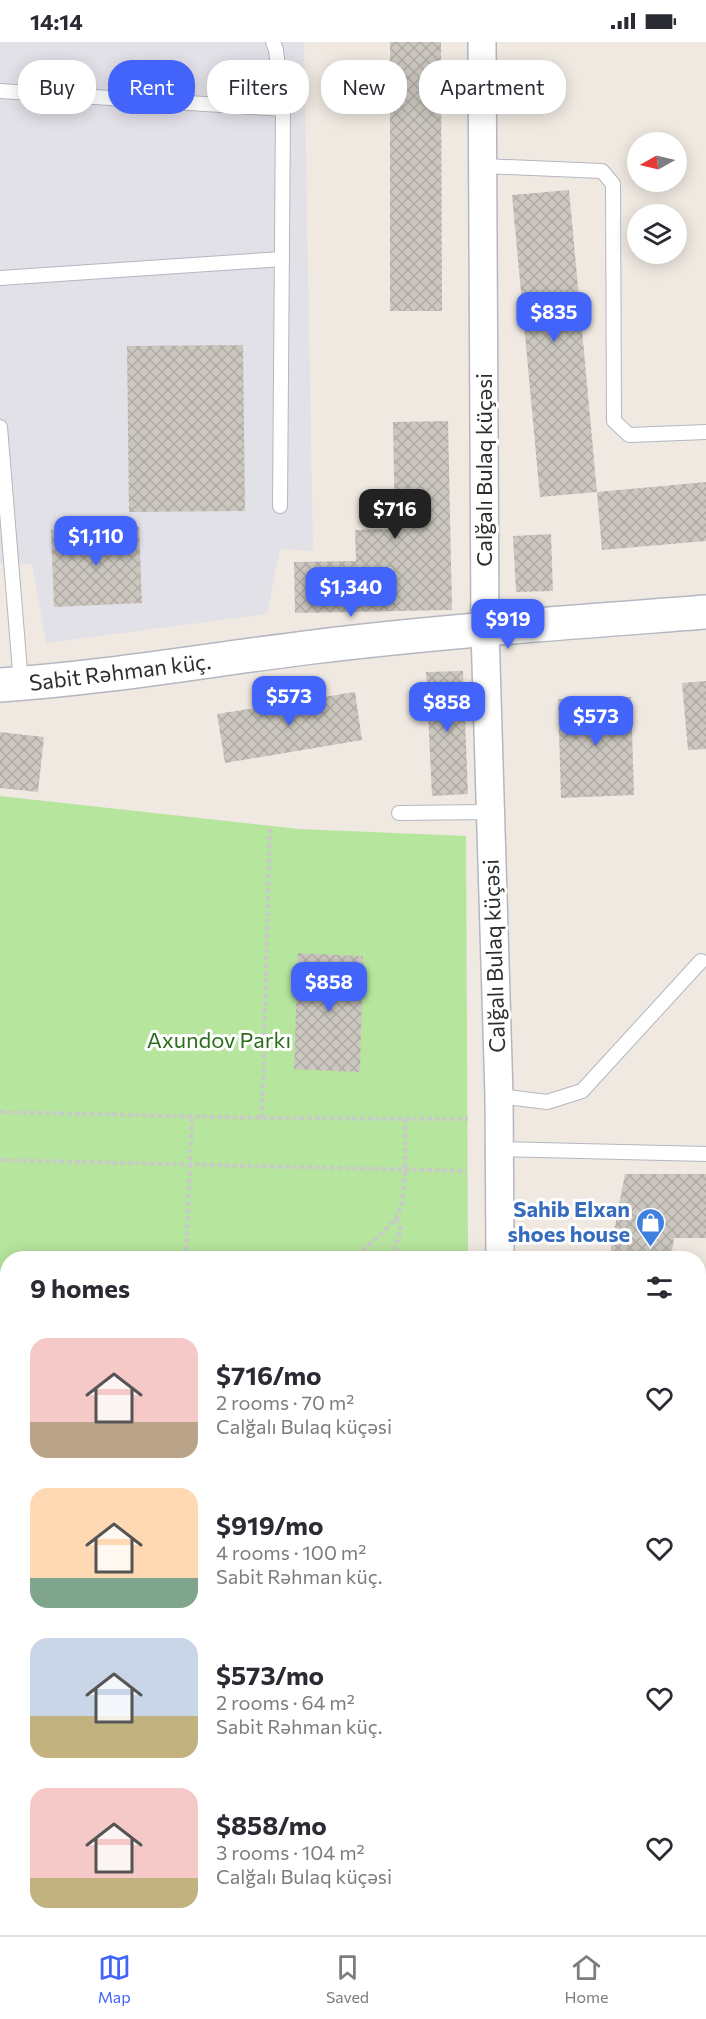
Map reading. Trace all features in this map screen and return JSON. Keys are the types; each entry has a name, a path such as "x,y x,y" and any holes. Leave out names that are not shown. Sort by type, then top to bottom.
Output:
{"main road":[{"name":"Sabit Rəhman küç.","path":"10,684 79,680 313,647 706,612"}],"street":[{"name":"Calğalı Bulaq küçəsi","path":"482,42 485,630 499,1096 500,1251"}],"lane":[{"path":"273,42 277,60"},
{"path":"0,91 207,105"},
{"path":"280,506 283,114"},
{"path":"482,166 602,171 612,184 614,421 628,435 706,432"},
{"path":"0,278 282,259"},
{"path":"0,427 10,684"},
{"path":"399,813 490,812"},
{"path":"499,1096 547,1102 582,1091 701,961"},
{"path":"499,1149 706,1154"}],"path":[{"path":"262,1118 270,826"},
{"path":"0,1112 192,1117 468,1119"},
{"path":"186,1251 192,1117"},
{"path":"361,1251 396,1218 403,1196 405,1119"},
{"path":"0,1160 466,1171"},
{"path":"394,1251 401,1229 396,1218"}],"shaded area":[{"path":"0,42 304,42 304,60 207,60 207,114 305,114 313,551 280,549 267,614 46,643 32,564 0,563"}],"green space":[{"name":"Axundov Parkı","path":"0,796 299,829 466,836 468,1251 0,1251"}],"building":[{"path":"390,42 441,42 441,60 419,60 419,114 441,114 442,311 390,311 390,114 407,114 407,60 390,60"},
{"path":"569,190 597,492 540,497 512,195"},
{"path":"243,345 245,511 129,512 127,346"},
{"path":"448,421 452,610 295,613 294,562 356,561 355,530 395,529 393,422"},
{"path":"706,482 706,541 602,550 597,492"},
{"path":"139,527 142,603 54,607 51,530"},
{"path":"551,534 553,591 516,592 513,536"},
{"path":"463,671 468,794 432,796 426,672"},
{"path":"706,681 706,749 688,750 682,683"},
{"path":"355,692 362,740 225,763 217,714"},
{"path":"631,697 634,795 561,798 558,699"},
{"path":"0,732 44,737 38,792 0,788"},
{"path":"298,953 363,956 360,1072 294,1069"},
{"path":"625,1174 706,1174 706,1238 674,1238 672,1251 610,1251"}],"place":[{"name":"Sahib Elxan shoes house","path":"651,1248"}]}
